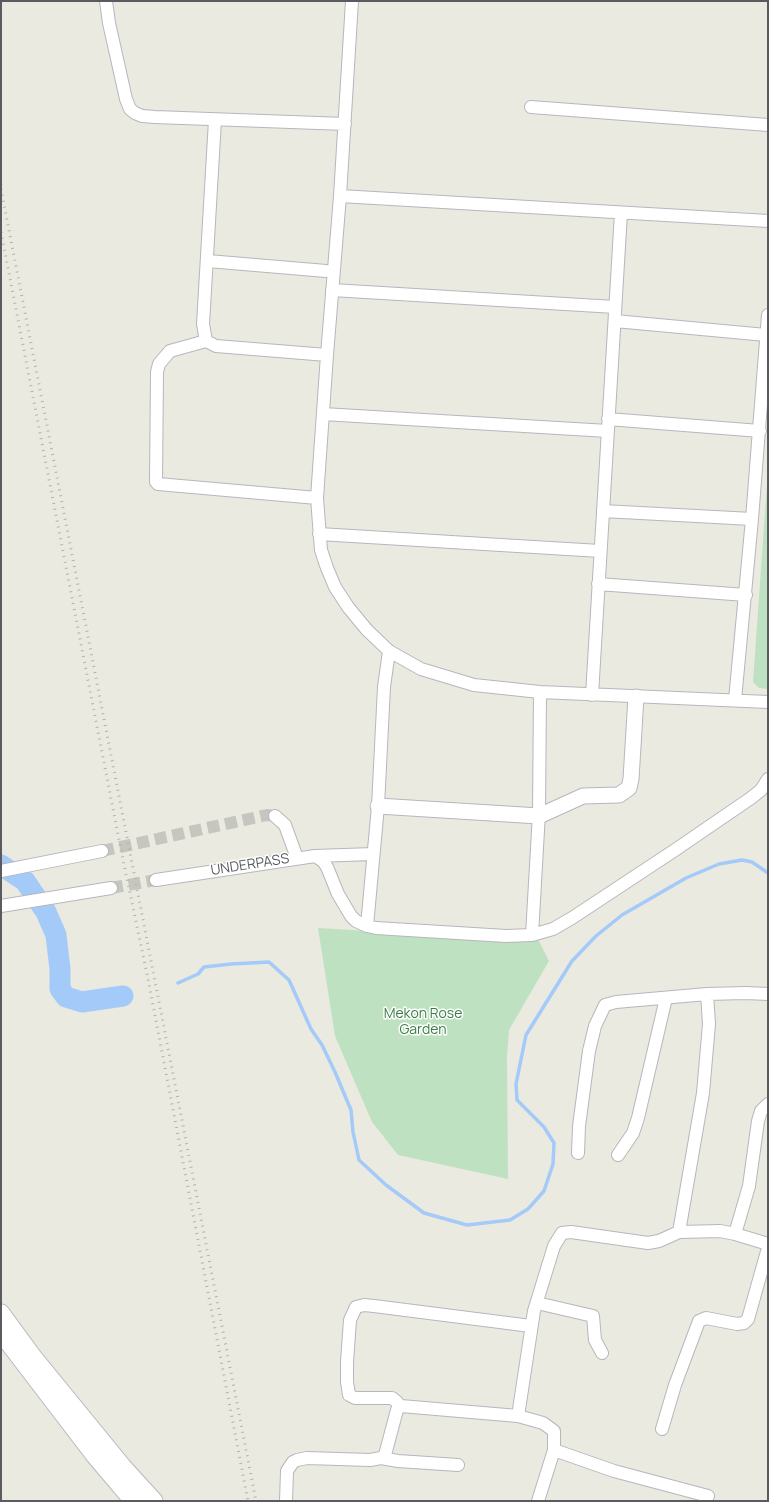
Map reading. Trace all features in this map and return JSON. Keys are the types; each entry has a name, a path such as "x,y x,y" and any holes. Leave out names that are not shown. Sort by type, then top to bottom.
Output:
{"main road":[{"path":"1,1313 34,1358 123,1467 154,1501"},
{"path":"1,1333 95,1456 133,1501"}],"street":[{"path":"106,1 126,99 130,109 142,116 345,124"},
{"path":"352,1 340,196 317,498 319,534 327,568 335,587 348,607 367,630 401,660 421,669 468,683 500,689 540,692 768,702"},
{"path":"531,107 768,125"},
{"path":"206,341 203,324 216,120"},
{"path":"340,196 768,221"},
{"path":"592,695 621,213"},
{"path":"208,261 326,271"},
{"path":"332,290 615,307"},
{"path":"735,700 746,595 768,315"},
{"path":"615,321 766,335"},
{"path":"317,498 158,484 156,482 156,400 159,364 170,351 206,341 216,346 327,355"},
{"path":"323,414 608,431"},
{"path":"608,419 760,431"},
{"path":"603,511 752,519"},
{"path":"319,534 600,551"},
{"path":"598,584 746,595"},
{"path":"367,926 378,806 384,687 389,651"},
{"path":"532,935 539,816 540,692"},
{"path":"378,806 539,816 583,796 619,795 630,788 636,697"},
{"path":"315,856 323,861 327,867 338,894 351,916 356,921 367,926 376,928 498,936 532,935 553,929 572,918 688,842 751,798 760,790 768,779"},
{"name":"UNDERPASS","path":"156,880 297,858 285,825 275,816"},
{"path":"1,871 102,851"},
{"path":"297,858 373,854"},
{"path":"4,905 111,888"},
{"path":"679,1232 703,1093 709,1024 707,994"},
{"path":"578,1153 579,1126 589,1051 602,1010 610,1003 707,994 768,994"},
{"path":"618,1155 633,1133 638,1118 666,998"},
{"path":"735,1234 748,1186 758,1121 761,1111 768,1104"},
{"path":"518,1416 531,1326 536,1303 554,1246 562,1233 571,1232 648,1243 659,1241 679,1232 701,1230 735,1234 768,1244"},
{"path":"662,1429 675,1385 699,1321 706,1318 737,1324 748,1319 768,1248"},
{"path":"536,1303 593,1316 595,1340 602,1353"},
{"path":"381,1458 385,1455 389,1444 399,1407 397,1402 392,1398 355,1398 350,1395 347,1382 347,1362 350,1320 356,1307 364,1305 374,1306 531,1326"},
{"path":"399,1407 408,1406 518,1416 543,1423 554,1429 554,1450 538,1501"},
{"path":"554,1450 614,1471 708,1496"},
{"path":"286,1501 287,1471 297,1460 307,1458 370,1460 381,1458 398,1462 458,1464"}],"green space":[{"path":"768,470 768,689 759,688 753,682"},
{"name":"Mekon Rose Garden","path":"318,928 539,941 549,961 509,1030 507,1057 508,1179 398,1155 372,1122 335,1036"}],"waterway":[{"path":"178,983 198,974 204,967 269,962 289,980 311,1029 322,1045 335,1072 351,1110 353,1132 359,1160 386,1185 424,1213 467,1225 510,1220 528,1209 544,1191 553,1164 554,1143 544,1127 517,1100 516,1084 526,1035 572,961 596,936 622,915 686,878 719,864 742,860 752,862 768,873"},
{"path":"1,865 25,881 46,912 56,935 60,969 60,989 66,997 82,1002 123,996"}],"tunnel":[{"path":"102,851 267,815 275,816"},
{"path":"111,888 156,880"}],"railway":[{"path":"1,189 256,1501"},
{"path":"1,232 121,850 148,979 248,1501"}]}
